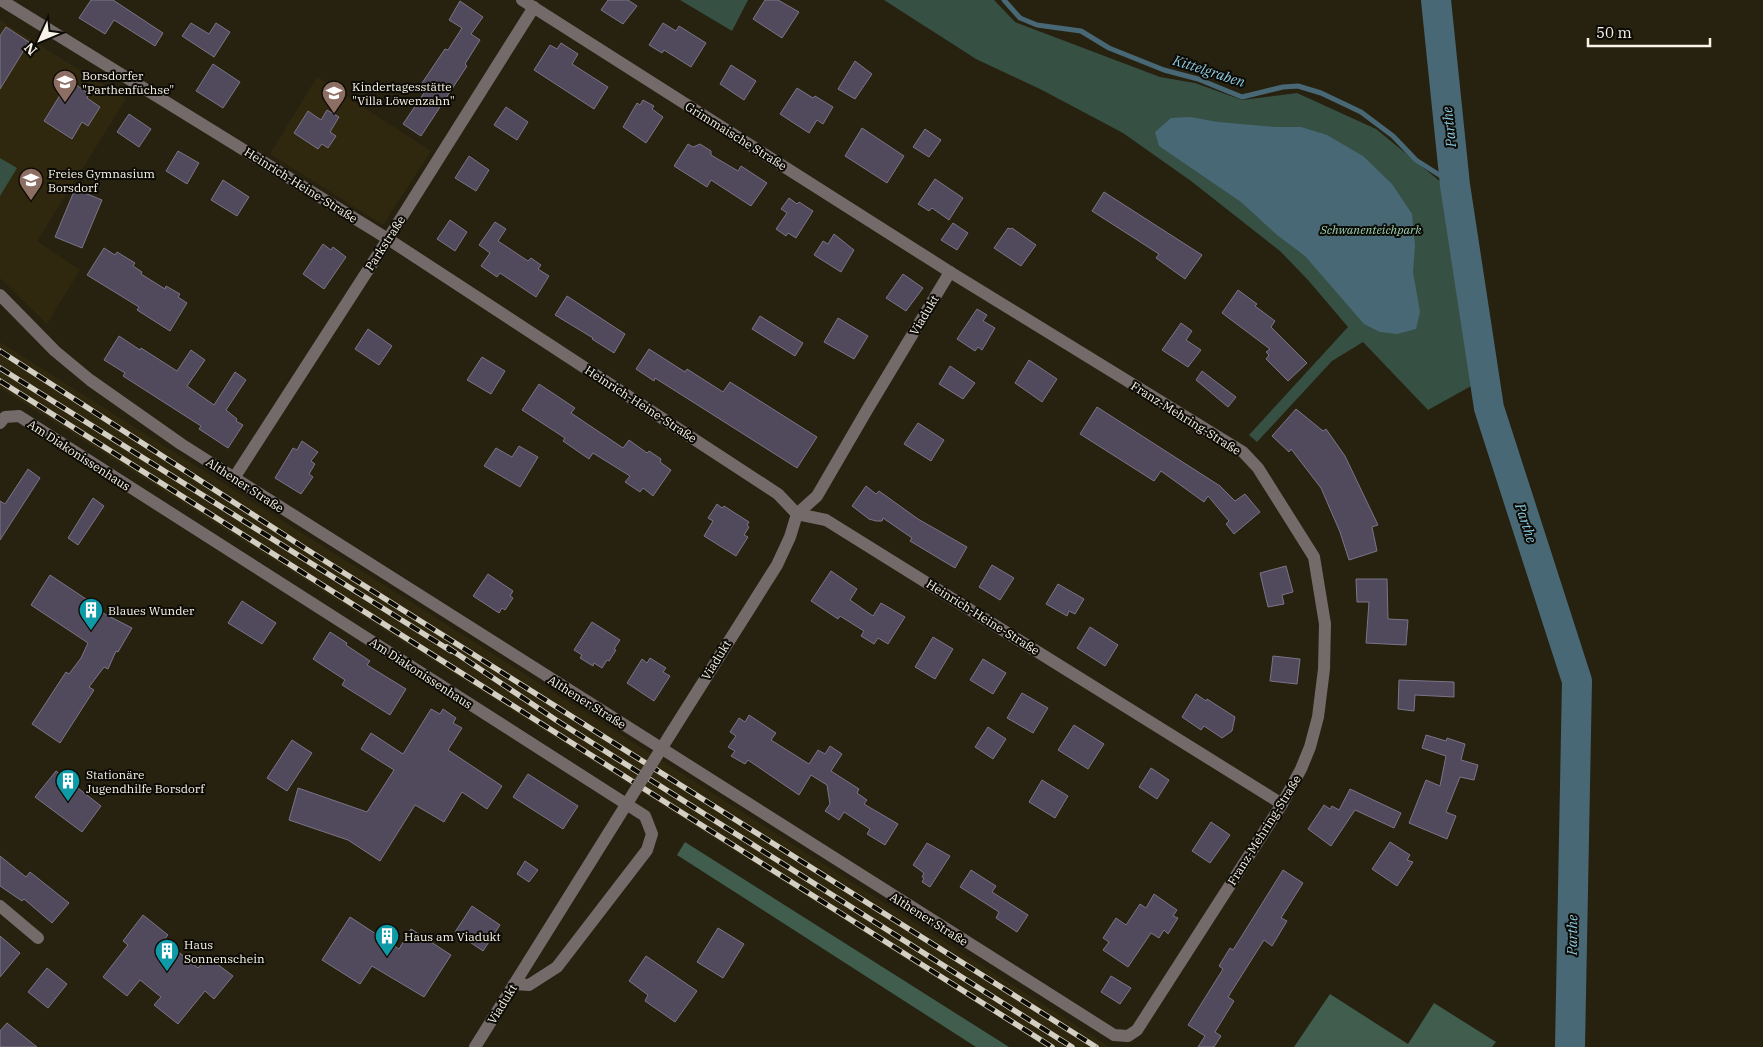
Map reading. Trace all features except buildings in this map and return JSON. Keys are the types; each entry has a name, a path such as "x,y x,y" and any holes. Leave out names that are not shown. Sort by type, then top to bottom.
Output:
{"street":[{"name":"Heinrich-Heine-Straße","path":"1,0 388,239 778,494 797,514 826,520 1282,804"},
{"name":"Grimmaische Straße","path":"522,0 950,272"},
{"name":"Parkstraße","path":"234,478 534,7"},
{"name":"Viadukt","path":"475,1047 777,565 790,537 797,514 817,496 950,272"},
{"name":"Franz-Mehring-Straße","path":"950,272 1243,452 1258,468 1314,557 1325,624 1322,693 1318,718 1310,747 1301,769 1282,804 1137,1030 1128,1036"},
{"name":"Althener Straße","path":"0,295 55,350 90,380 181,444 1114,1036 1128,1036"},
{"name":"Am Diakonissenhaus","path":"0,423 5,417 19,416 646,816 652,834 647,850 557,967 529,985 514,984"},
{"path":"0,906 38,938"}],"shaded area":[{"name":"Freies Gymnasium Borsdorf","path":"0,20 126,99 37,241 80,270 47,324 0,278"},
{"name":"Kindertagesstätte \"Villa Löwenzahn\"","path":"317,77 431,151 383,225 270,154"},
{"path":"0,342 1110,1047 1045,1047 0,388"}],"green space":[{"path":"680,0 748,0 732,31"},
{"name":"Schwanenteichpark","path":"884,0 994,0 1015,22 1160,77 1195,83 1242,100 1297,93 1376,129 1447,187 1473,385 1428,410 1363,342 1332,361 1257,442 1249,435 1348,327 1308,280 1280,251 1191,181 1123,133 1042,90 976,59"},
{"path":"0,158 17,168 0,196"},
{"path":"685,842 1009,1047 976,1047 677,855"},
{"path":"1330,994 1408,1044 1434,1003 1496,1042 1492,1047 1294,1047"}],"water":[{"path":"1190,117 1218,122 1275,127 1301,127 1327,135 1363,156 1392,184 1412,214 1415,245 1413,272 1420,312 1416,329 1397,334 1380,332 1364,324 1305,256 1277,235 1241,202 1159,146 1155,132 1171,118"}],"waterway":[{"name":"Kittelgraben","path":"1004,0 1020,18 1037,25 1081,31 1109,48 1164,70 1198,79 1242,97 1283,87 1298,86 1321,93 1361,112 1393,136 1416,160 1455,185"},
{"name":"Parthe","path":"1436,0 1455,185 1489,408 1577,681 1570,1047"}],"railway":[{"path":"0,351 306,549 1096,1047"},
{"path":"0,368 451,651"},
{"path":"0,381 1052,1047"},
{"path":"447,647 556,720 1072,1047"}],"place":[{"name":"Borsdorfer \"Parthenfüchse\"","path":"65,103"},
{"name":"Kindertagesstätte \"Villa Löwenzahn\"","path":"334,114"},
{"name":"Freies Gymnasium Borsdorf","path":"31,201"},
{"name":"Blaues Wunder","path":"91,631"},
{"name":"Stationäre Jugendhilfe Borsdorf","path":"68,802"},
{"name":"Haus am Viadukt","path":"387,957"},
{"name":"Haus Sonnenschein","path":"167,972"}]}
